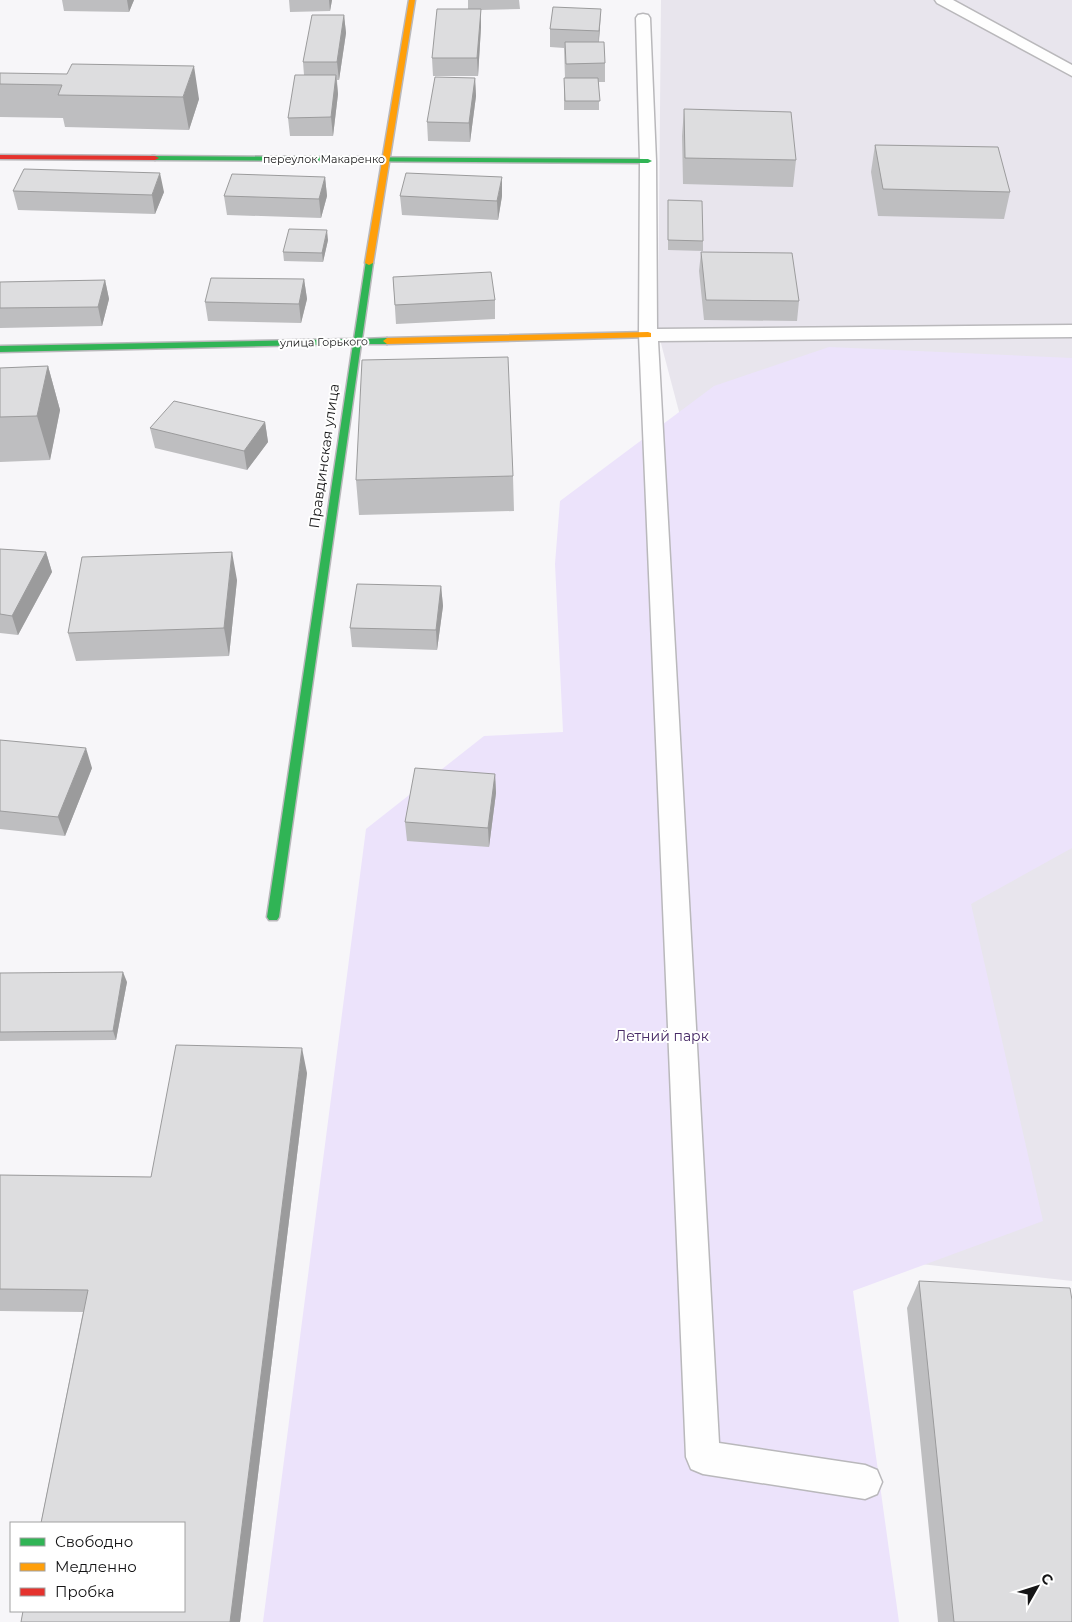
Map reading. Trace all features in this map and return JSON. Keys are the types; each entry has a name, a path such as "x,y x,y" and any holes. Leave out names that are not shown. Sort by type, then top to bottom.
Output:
{"street":[{"name":"Правдинская улица","path":"273,916 356,341 412,0"},
{"name":"переулок Макаренко","path":"0,157 648,161"},
{"name":"улица Горького","path":"0,349 648,335"}],"lane":[{"path":"942,0 1072,71"},
{"path":"643,18 648,161 648,335 703,1457 864,1482"},
{"path":"648,335 1072,332"}],"shaded area":[{"path":"661,0 1072,0 1072,1281 903,1262 658,332"}],"green space":[{"name":"Летний парк","path":"829,347 1072,358 1072,848 971,904 1043,1221 853,1291 899,1622 263,1622 366,829 484,736 563,732 555,564 560,501 714,386"}],"building":[{"path":"553,7 601,9 599,31 550,29"},
{"path":"437,9 481,9 477,58 432,58"},
{"path":"312,15 344,15 337,62 303,62"},
{"path":"565,42 604,42 605,63 566,64"},
{"path":"72,64 194,66 183,97 58,95 62,85 0,84 0,73 67,74"},
{"path":"295,75 336,75 331,117 288,118"},
{"path":"435,77 475,78 469,123 427,122"},
{"path":"564,78 598,78 600,101 565,101"},
{"path":"684,109 791,112 796,160 685,158"},
{"path":"875,145 998,147 1010,192 883,189"},
{"path":"24,169 160,173 152,195 13,191"},
{"path":"406,173 502,177 497,201 400,196"},
{"path":"232,174 325,177 319,199 224,196"},
{"path":"668,200 702,201 703,241 668,240"},
{"path":"289,229 327,230 322,253 283,252"},
{"path":"701,252 792,253 799,301 706,300"},
{"path":"491,272 495,300 395,305 393,277"},
{"path":"211,278 304,279 299,304 205,302"},
{"path":"105,280 98,307 0,308 0,282"},
{"path":"508,357 513,476 356,480 362,360"},
{"path":"48,366 37,416 0,417 0,368"},
{"path":"174,401 265,422 244,451 150,428"},
{"path":"0,549 46,552 12,616 0,614"},
{"path":"232,552 224,628 68,633 82,557"},
{"path":"357,584 441,586 436,630 350,628"},
{"path":"0,740 86,748 58,817 0,811"},
{"path":"415,768 495,774 488,828 405,822"},
{"path":"123,972 113,1031 0,1032 0,973"},
{"path":"176,1045 302,1048 230,1622 21,1622 23,1612 185,1612 185,1522 41,1522 88,1290 0,1289 0,1175 151,1177"},
{"path":"919,1281 1070,1288 1072,1300 1072,1622 954,1622"}],"traffic: fast":[{"path":"155,158 648,161"},
{"path":"273,917 369,263"},
{"path":"0,349 387,341"}],"traffic: slow":[{"path":"369,263 412,0"},
{"path":"387,341 648,335"}],"traffic: jam":[{"path":"0,157 155,158"}]}
